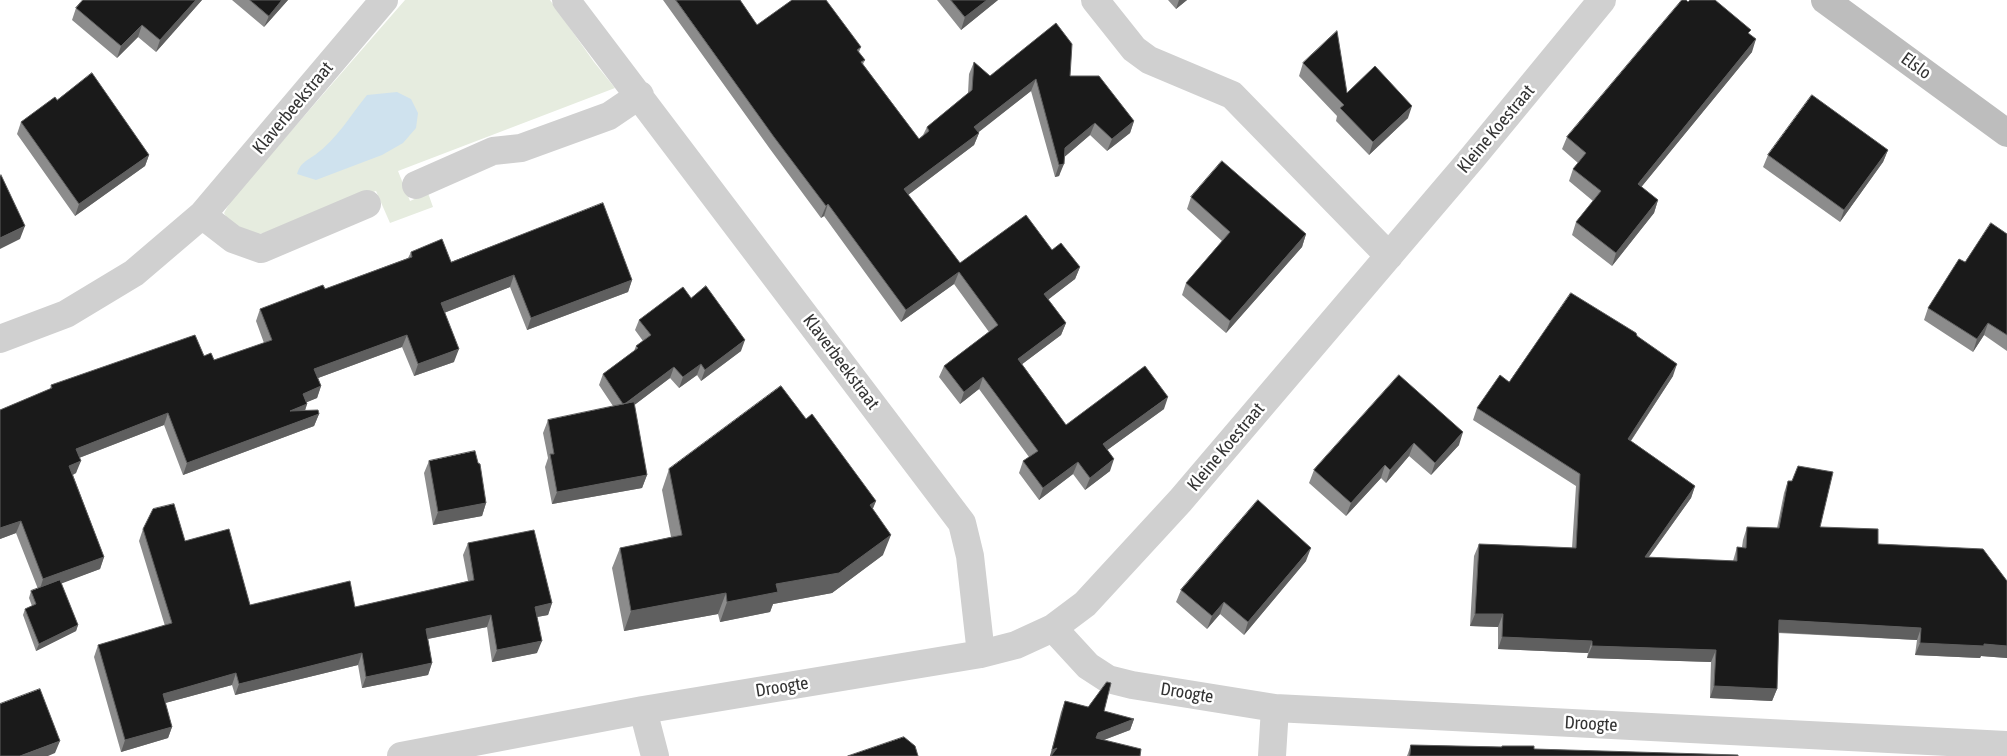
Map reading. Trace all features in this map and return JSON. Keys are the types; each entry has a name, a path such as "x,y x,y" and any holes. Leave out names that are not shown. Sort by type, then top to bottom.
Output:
{"street":[{"name":"Klaverbeekstraat","path":"0,339 66,314 134,273 202,215 384,0"},
{"name":"Klaverbeekstraat","path":"566,0 640,95 962,523 970,556 981,654"},
{"path":"1095,0 1134,49 1149,60 1232,95 1389,256"},
{"name":"Kleine Koestraat","path":"1053,628 1084,604 1180,502 1473,157 1602,0"},
{"name":"Elslo","path":"1825,0 2007,133"},
{"path":"416,185 494,151 521,148 609,116 640,95"},
{"path":"202,215 233,239 260,249 367,204"},
{"name":"Droogte","path":"401,756 643,710 981,654 1016,645 1053,628 1088,666 1108,678 1132,684 1275,708 2007,745"},
{"path":"1272,756 1275,708"},
{"path":"643,710 655,756"}],"shaded area":[{"path":"405,0 550,0 615,88 398,171 410,201 428,193 433,207 390,223 376,191 267,233 250,235 233,230 224,213 232,199"}],"water":[{"path":"397,92 411,99 418,113 416,128 403,143 382,155 316,180 297,174 304,163 337,134 367,95"}],"building":[{"path":"83,0 196,0 160,40 142,25 121,46 76,8"},
{"path":"250,0 282,0 269,16"},
{"path":"676,0 740,0 757,25 792,0 826,0 861,47 857,50 865,60 861,62 919,139 929,131 927,127 972,90 974,62 990,76 1056,23 1072,44 1070,76 1099,76 1134,121 1112,139 1095,123 1065,148 1064,164 1059,165 1036,79 974,127 979,133 904,189 960,263 1026,215 1052,250 1061,243 1080,267 1044,294 1066,323 1018,359 1066,425 1145,366 1168,397 1103,444 1114,459 1090,478 1078,462 1043,488 1023,461 1038,451 983,377 964,392 944,366 998,325 959,272 906,310 828,204 826,206 774,137"},
{"path":"951,0 987,0 965,17"},
{"path":"1682,0 1688,2 1690,0 1715,0 1751,30 1748,33 1756,39 1638,184 1658,200 1616,253 1576,222 1601,191 1573,169 1586,153 1567,137"},
{"path":"1337,31 1347,93 1375,66 1412,106 1373,142 1340,108 1344,105 1303,63"},
{"path":"92,73 149,155 79,204 21,122 55,97 57,100"},
{"path":"1812,95 1888,150 1844,210 1768,155"},
{"path":"1222,161 1306,234 1230,321 1186,283 1230,232 1191,197"},
{"path":"0,176 25,226 0,238"},
{"path":"603,203 632,280 531,318 514,275 441,303 459,349 418,364 407,335 314,369 321,386 303,394 307,404 290,411 318,410 319,414 187,463 168,413 76,449 81,461 69,466 104,557 43,579 21,521 0,528 0,410 52,388 51,385 195,335 204,356 211,353 214,360 272,340 260,309 323,285 325,289 412,257 411,252 442,239 451,262"},
{"path":"1991,223 2007,234 2007,335 1988,323 1977,339 1928,308 1959,259 1965,262"},
{"path":"706,286 745,340 705,370 701,364 683,377 674,367 623,404 603,374 638,348 636,346 651,335 639,320 683,287 691,298"},
{"path":"1571,293 1636,333 1637,336 1677,364 1628,439 1695,486 1645,557 1737,561 1737,547 1746,548 1747,527 1779,528 1788,481 1792,481 1798,466 1833,472 1820,527 1878,529 1878,544 1983,549 2007,581 2007,646 1920,643 1921,628 1779,620 1777,689 1714,686 1716,650 1592,646 1592,641 1502,637 1503,614 1475,614 1479,544 1576,548 1580,474 1477,408 1500,375 1509,382"},
{"path":"1399,375 1463,432 1435,463 1414,443 1390,470 1385,465 1351,503 1314,470"},
{"path":"781,386 806,419 812,414 876,501 870,505 891,535 839,573 776,584 778,592 727,602 726,593 631,611 620,548 682,535 669,469"},
{"path":"634,402 647,475 557,492 550,454 554,454 548,420"},
{"path":"475,451 478,463 480,464 486,503 438,512 429,461"},
{"path":"1258,500 1311,548 1248,622 1224,602 1212,616 1181,590"},
{"path":"174,504 185,541 229,529 250,605 350,581 355,607 474,580 468,543 534,530 552,603 535,607 542,641 497,650 491,615 426,629 432,663 366,677 362,653 239,684 236,673 163,694 172,727 125,740 98,645 172,623 143,529 153,509"},
{"path":"60,580 78,625 39,644 25,609 36,604 31,591"},
{"path":"1107,682 1111,683 1104,711 1134,719 1098,733 1096,738 1141,749 1140,756 1051,756 1057,748 1052,750 1065,701 1088,707"},
{"path":"40,689 60,741 20,756 0,756 0,704"},
{"path":"904,737 915,746 918,756 848,756"},
{"path":"1411,745 1534,746 1534,749 1738,756 1410,756"}]}
